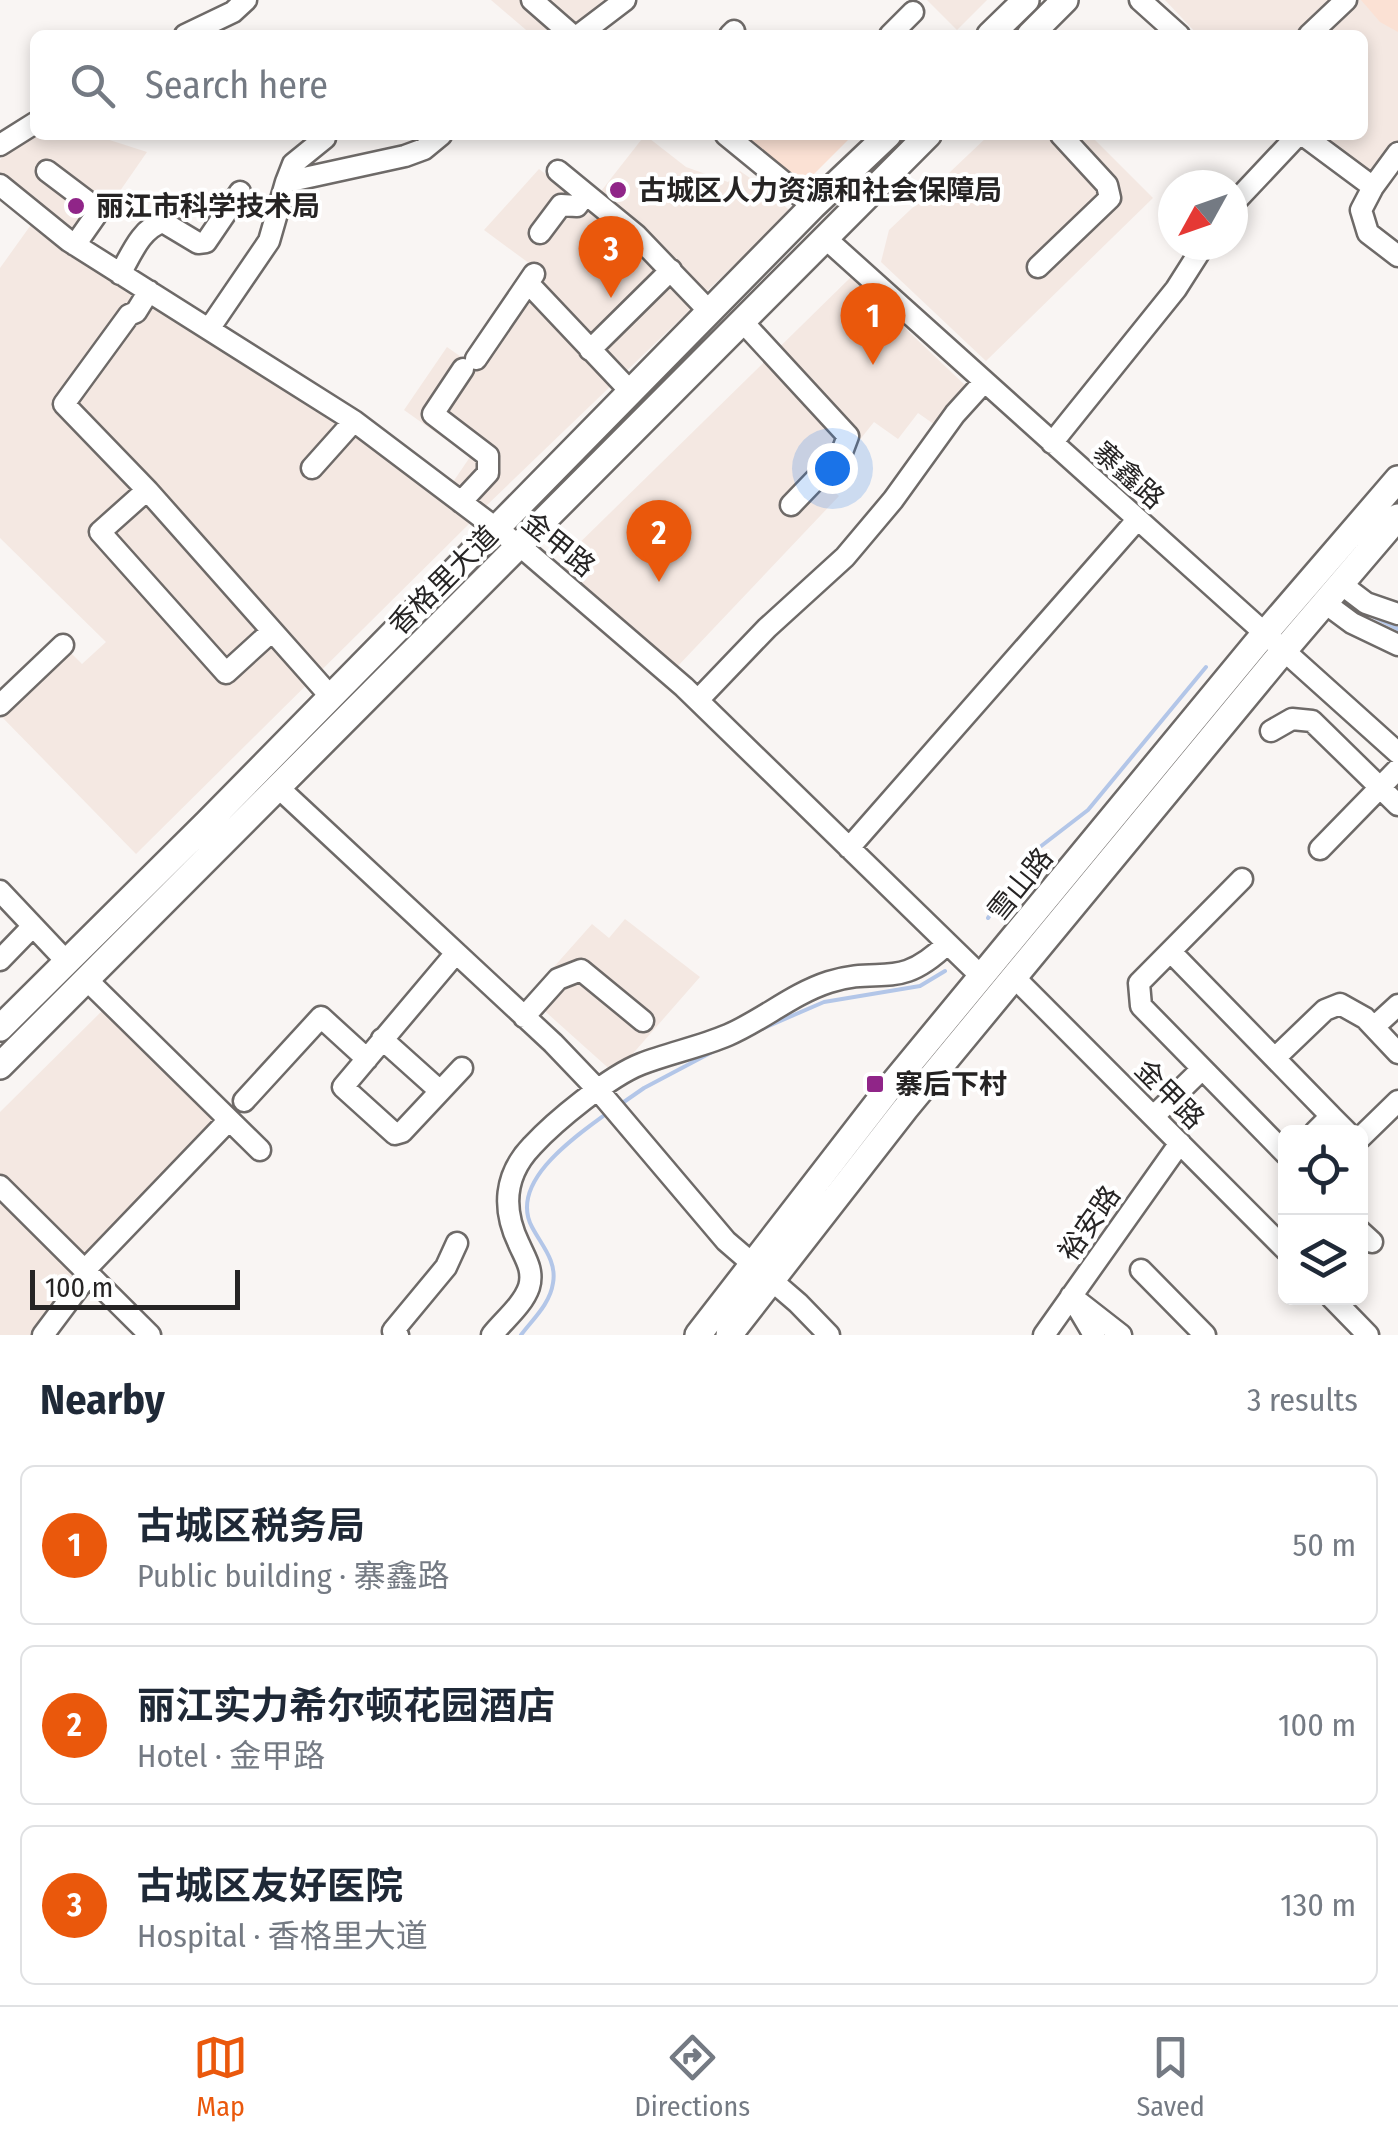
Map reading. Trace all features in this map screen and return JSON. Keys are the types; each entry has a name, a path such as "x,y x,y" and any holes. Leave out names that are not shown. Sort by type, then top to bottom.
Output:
{"main road":[{"path":"995,30 1026,0"},
{"path":"1035,30 1065,0"},
{"name":"香格里大道","path":"0,1028 883,140"},
{"name":"香格里大道","path":"0,1066 923,140"},
{"name":"雪山路","path":"698,1335 872,1150 1014,978 1398,478"},
{"name":"雪山路","path":"730,1335 761,1271 852,1134 982,977 1274,643 1333,594 1398,518"}],"street":[{"path":"195,30 233,12 246,0"},
{"path":"532,0 570,30"},
{"path":"583,30 624,0"},
{"path":"1140,0 1173,30"},
{"path":"1314,30 1346,0"},
{"path":"895,30 914,12"},
{"path":"0,144 30,127"},
{"path":"210,328 269,241 293,164 323,140"},
{"path":"286,182 405,156 435,140"},
{"path":"732,140 813,206"},
{"path":"1038,267 1110,198 1107,185 1066,140"},
{"path":"1248,189 1295,140"},
{"path":"1307,140 1373,187"},
{"path":"1398,153 1361,210 1368,233 1398,256"},
{"path":"47,171 96,208 96,215 75,246"},
{"path":"558,171 636,235 710,312"},
{"name":"金甲路","path":"0,185 75,246 354,421 518,546 698,700 982,977"},
{"path":"120,274 154,224 163,222 198,243 206,242 240,192"},
{"path":"540,232 561,205 577,206 586,194"},
{"name":"寨鑫路","path":"824,237 1398,753"},
{"path":"1052,443 1176,289 1194,260"},
{"path":"590,350 671,270"},
{"path":"461,502 488,473 488,456 433,414 531,279 590,350 632,392"},
{"path":"149,291 64,404 147,490 331,697"},
{"path":"741,320 848,436 842,452 790,505"},
{"path":"698,700 767,628 845,557 984,382"},
{"path":"312,468 354,421"},
{"path":"147,490 100,532 226,672 272,631"},
{"path":"849,848 1138,520"},
{"path":"1333,594 1398,614"},
{"path":"1333,594 1352,623 1398,645"},
{"path":"0,704 63,645"},
{"path":"1271,731 1292,719 1312,721 1398,805"},
{"path":"1320,850 1398,769"},
{"path":"280,788 598,1090 726,1241 829,1335"},
{"path":"1242,879 1139,984 1139,1001 1278,1146"},
{"path":"0,891 67,962"},
{"path":"0,960 33,926"},
{"path":"492,1335 522,1300 530,1280 530,1266 509,1217 506,1193 533,1144 598,1090 638,1065 725,1036 834,980 911,972 948,944"},
{"path":"1170,952 1340,1125"},
{"path":"456,953 342,1087 395,1134 402,1132 462,1068"},
{"path":"524,1017 558,979 582,970 643,1022"},
{"name":"金甲路","path":"1014,978 1278,1242"},
{"path":"87,980 260,1150"},
{"path":"1374,1027 1398,1004"},
{"path":"1275,1058 1334,1005 1346,1005 1398,1053"},
{"path":"244,1101 322,1018 367,1059"},
{"path":"382,1039 440,1092"},
{"path":"1154,1116 1202,1069"},
{"path":"1368,1130 1398,1101"},
{"path":"1322,1125 1331,1116"},
{"path":"43,1335 86,1273 229,1120"},
{"name":"裕安路","path":"1044,1335 1180,1143"},
{"path":"0,1186 150,1335"},
{"path":"398,1335 393,1331 446,1268 457,1243"},
{"path":"1141,1270 1205,1335"},
{"path":"1071,1296 1094,1335"},
{"path":"1071,1296 1120,1335"},
{"path":"1339,1305 1368,1335"}],"shaded area":[{"path":"491,0 605,0 568,30 526,30"},
{"path":"927,0 987,0 957,30"},
{"path":"1165,0 1335,0 1303,30 1193,30"},
{"path":"1353,0 1398,0 1398,145 1371,178 1322,140 1368,140 1368,30 1321,30"},
{"path":"1361,0 1398,0 1398,32 1380,22"},
{"name":"丽江市科学技术局","path":"30,131 30,140 110,140 147,152 86,240 0,172 0,160 20,134"},
{"path":"641,140 651,140 686,167 728,182 740,171 790,211 705,293 598,195"},
{"path":"751,140 848,140 802,186"},
{"path":"984,140 1095,140 1153,198 986,361 881,262 889,230"},
{"path":"539,169 622,232 694,306 486,506 453,482 470,457 404,410 447,347 474,366 541,272 484,230"},
{"path":"33,222 285,382 472,521 136,854 0,715 66,648 82,664 106,642 0,538 0,268"},
{"path":"851,277 967,387 938,427 918,413 898,439 874,422 825,483 839,496 676,668 569,574 561,561"},
{"path":"625,919 700,977 615,1074 528,996 592,924 609,938"},
{"path":"107,1006 223,1121 87,1262 0,1177 0,1112"},
{"path":"0,1197 77,1274 33,1335 0,1335"}],"waterway":[{"path":"1372,616 1398,629"},
{"path":"988,918 1036,850 1088,810 1206,667"},
{"path":"759,1030 824,1002 920,986 945,971"},
{"path":"618,1106 714,1051"},
{"path":"521,1335 548,1298 554,1275 548,1254 532,1227 527,1210 529,1193 549,1162 606,1114"}],"place":[{"name":"古城区人力资源和社会保障局","path":"618,190"},
{"name":"丽江市科学技术局","path":"76,206"},
{"name":"古城区友好医院","path":"611,298"},
{"name":"古城区税务局","path":"873,365"},
{"name":"丽江实力希尔顿花园酒店","path":"659,582"},
{"name":"寨后下村","path":"875,1084"}]}
